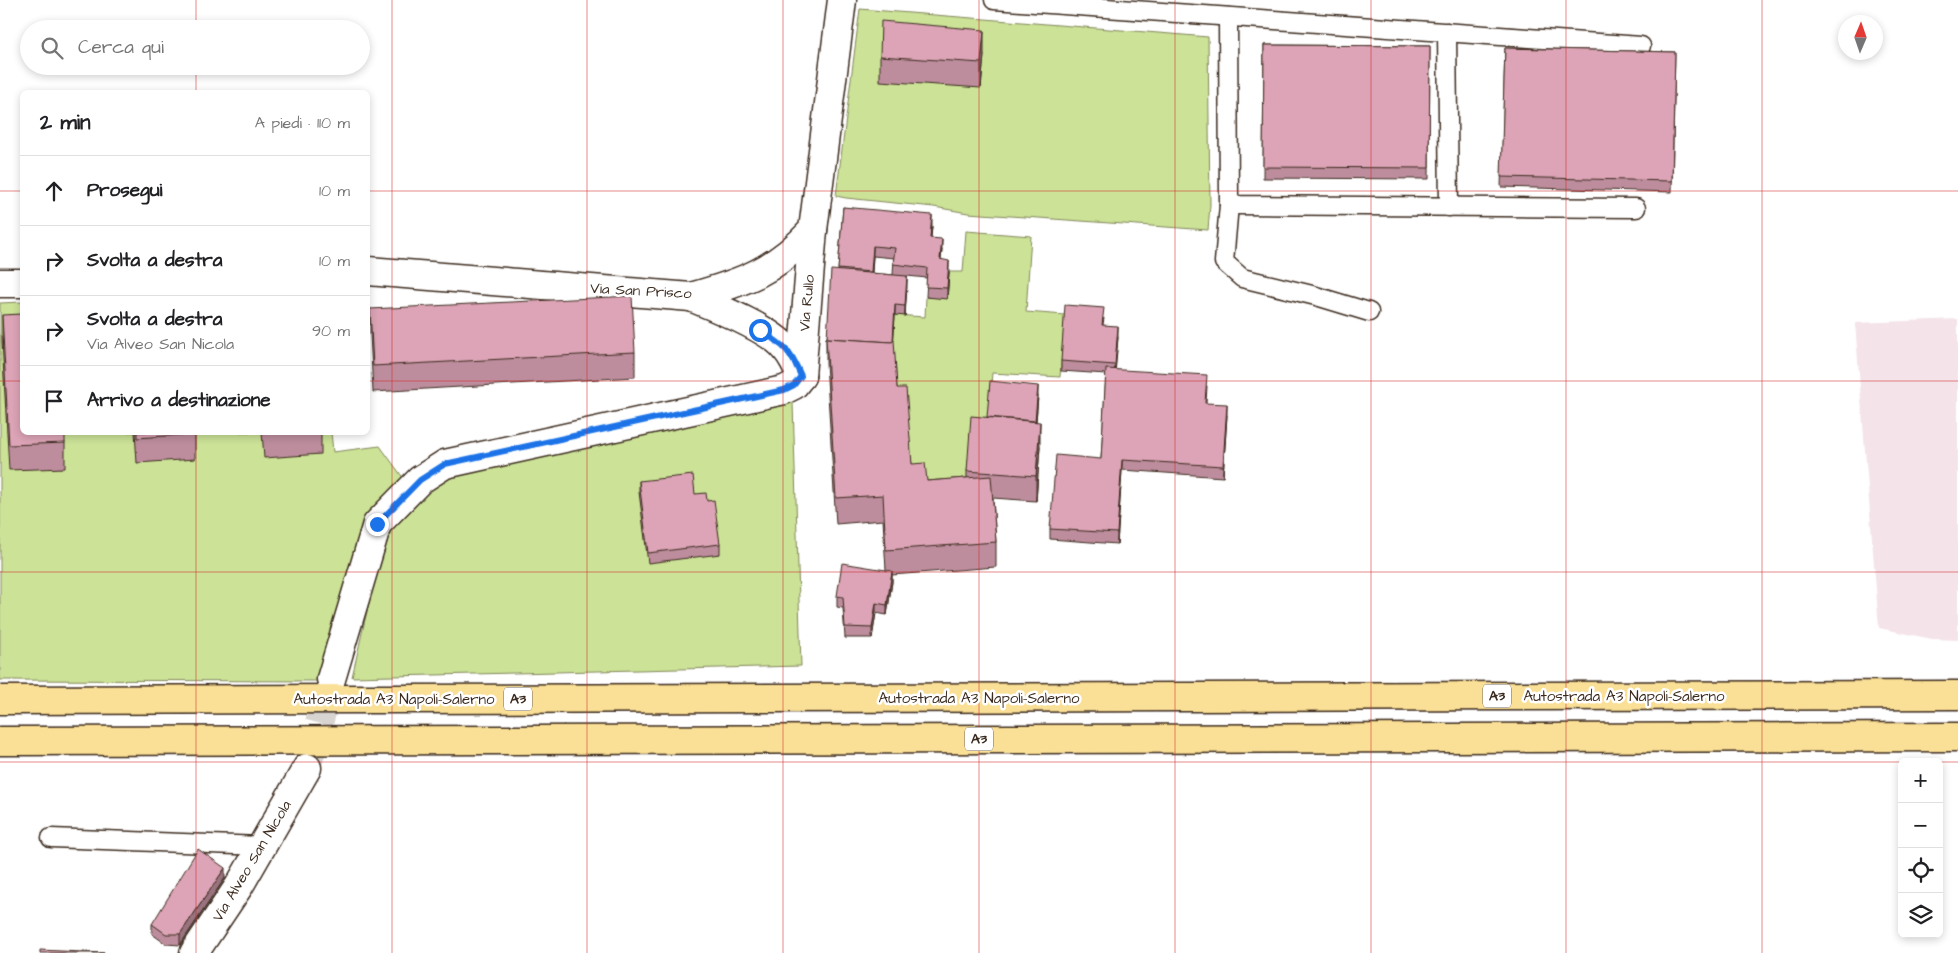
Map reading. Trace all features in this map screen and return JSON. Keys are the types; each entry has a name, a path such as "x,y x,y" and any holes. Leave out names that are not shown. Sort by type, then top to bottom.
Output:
{"highway":[{"name":"Autostrada A3 Napoli-Salerno","path":"0,700 1958,695"},
{"name":"A3","path":"0,741 1958,737"}],"street":[{"path":"813,230 842,0"},
{"name":"Via San Prisco","path":"370,271 691,297 735,284 771,266 795,249 813,230"},
{"name":"Via Rullo","path":"801,376 813,230"},
{"path":"0,283 20,282"},
{"path":"331,679 377,524 420,480 445,464 784,390 794,385 801,376 794,359 785,347 760,330 691,297"},
{"name":"Via Alveo San Nicola","path":"194,953 239,886 307,768"}],"lane":[{"path":"994,0 1641,46"},
{"path":"1228,17 1229,205 1224,262 1242,278 1316,296 1369,312"},
{"path":"1446,32 1449,207"},
{"path":"1229,205 1636,208"},
{"path":"51,838 262,846"}],"shaded area":[{"path":"1958,319 1958,640 1932,639 1879,628 1855,323"}],"green space":[{"path":"860,9 1208,37 1210,205 1208,230 968,213 934,207 836,196"},
{"path":"966,231 1031,236 1026,312 1065,315 1060,377 992,373 986,442 967,496 912,490 897,414 892,367 895,315 925,317 926,297 947,298 949,272 963,272"},
{"path":"20,302 20,435 331,435 333,452 380,446 404,479 365,521 317,681 0,680 0,303"},
{"path":"800,392 793,402 801,666 352,677 385,532 426,488 449,473"}],"building":[{"path":"881,21 984,30 981,63 880,56"},
{"path":"1264,45 1430,46 1429,168 1263,167"},
{"path":"1505,48 1675,52 1672,181 1501,177"},
{"path":"843,207 932,215 930,238 942,239 940,259 949,261 947,288 926,287 927,268 893,264 895,248 873,246 871,272 838,269"},
{"path":"831,270 907,276 905,306 895,305 892,342 827,338"},
{"path":"632,296 635,352 373,366 370,309"},
{"path":"1065,305 1104,308 1102,325 1118,326 1115,365 1061,361"},
{"path":"20,314 20,435 65,435 65,443 9,445 2,315"},
{"path":"826,338 892,342 894,340 897,388 906,388 912,464 925,463 927,481 991,476 996,542 886,550 883,495 836,498"},
{"path":"1106,369 1207,375 1205,403 1227,404 1223,466 1122,460 1117,533 1050,529 1056,455 1101,459"},
{"path":"990,381 1038,386 1035,421 987,417"},
{"path":"971,416 1040,422 1036,476 967,471"},
{"path":"137,435 180,435 137,438"},
{"path":"693,475 695,494 706,493 707,501 714,500 720,544 648,553 639,481"},
{"path":"842,563 892,571 887,605 876,603 872,628 845,627 843,597 837,596"},
{"path":"198,849 225,868 180,934 166,934 152,924"},
{"path":"40,950 105,953 40,953"}],"tunnel":[{"path":"308,764 331,679"}],"route":[{"path":"377,524 420,480 445,464 784,390 794,385 801,376 794,359 785,347 760,330"}]}
